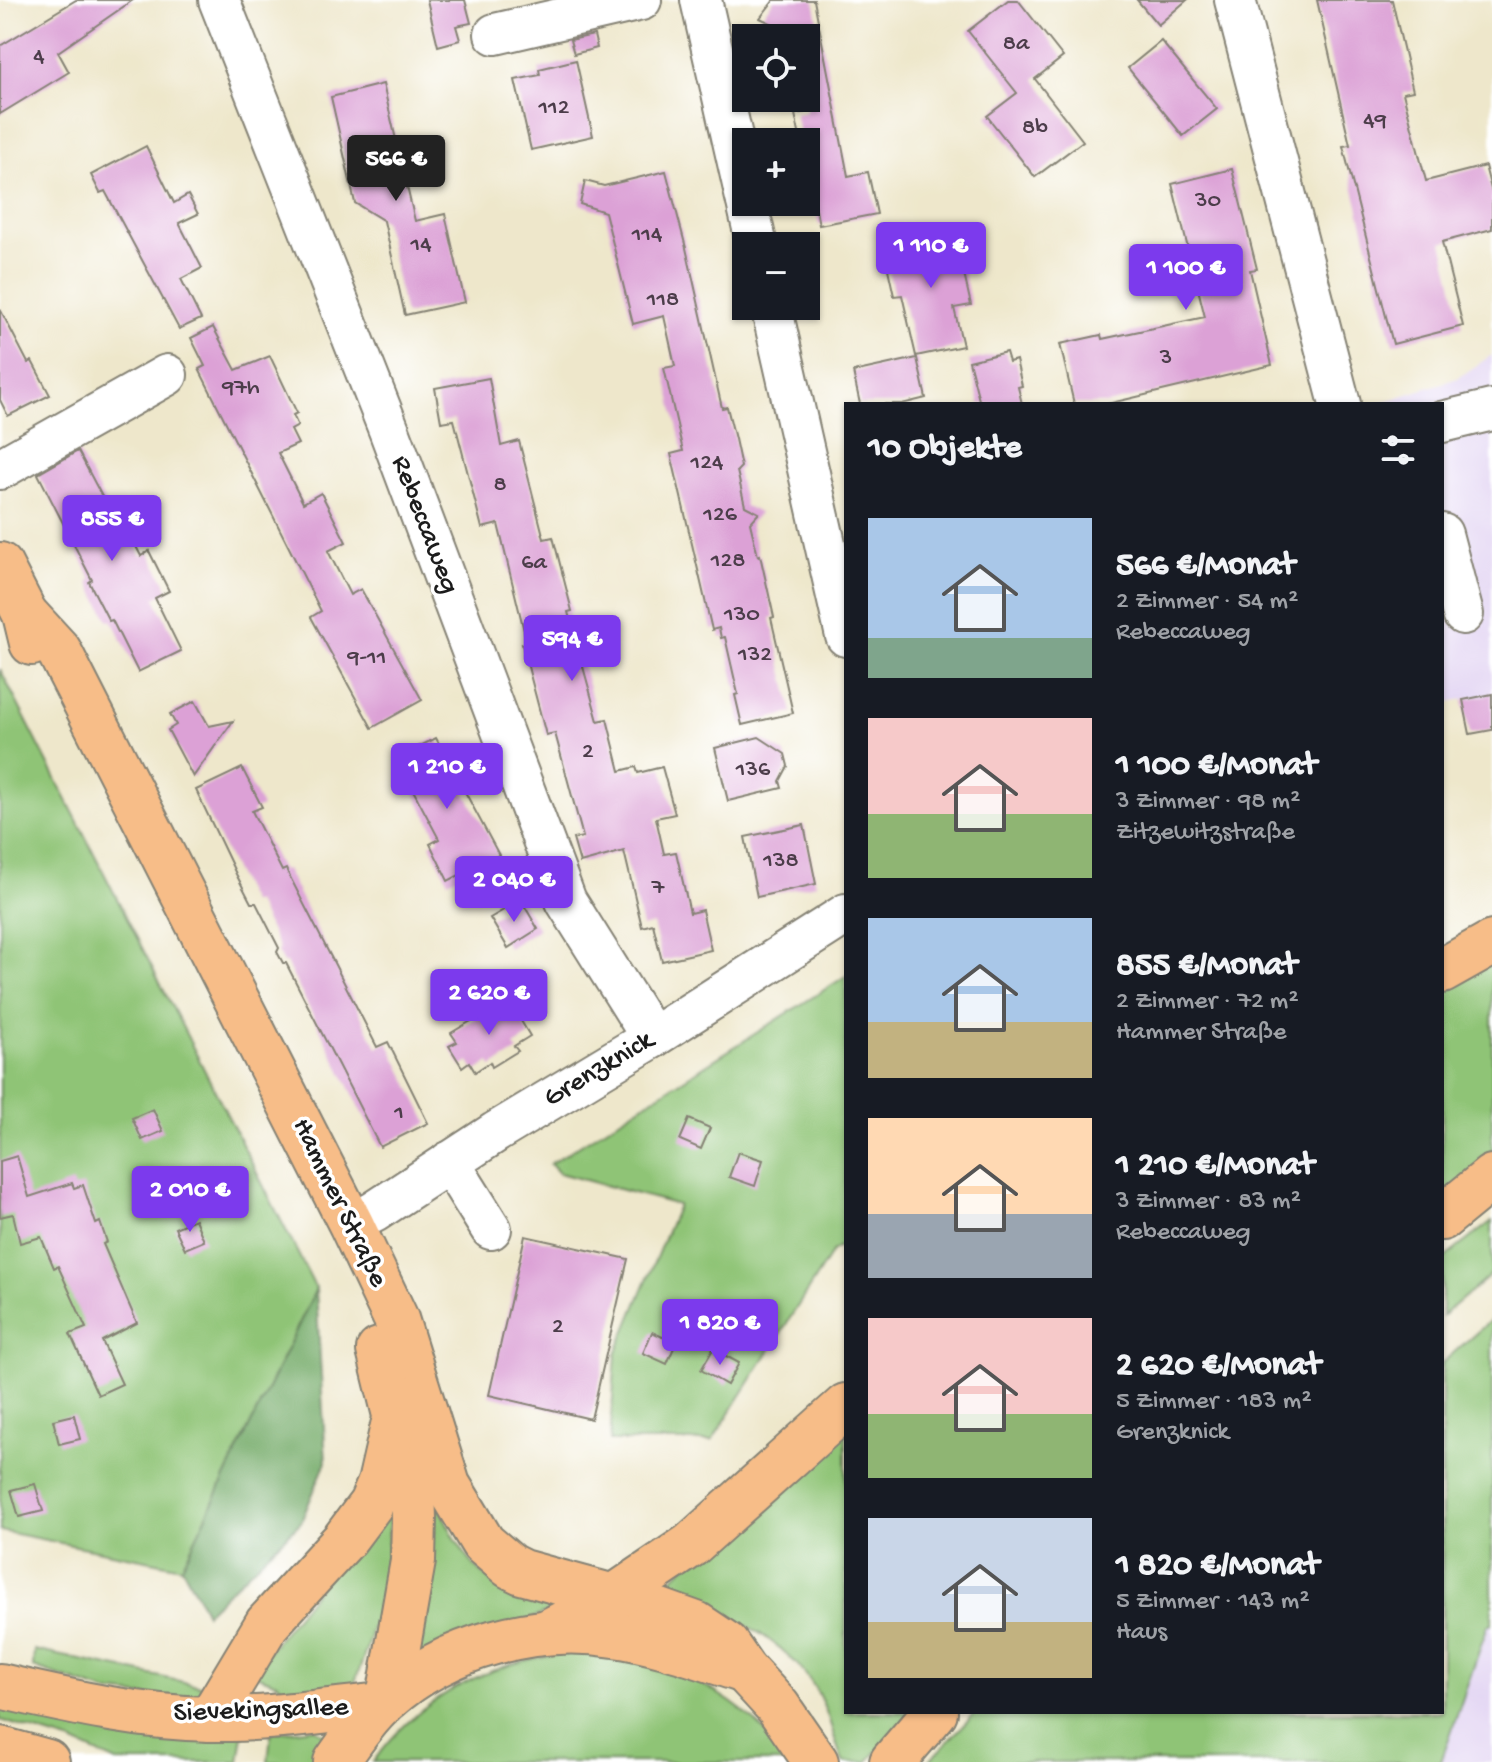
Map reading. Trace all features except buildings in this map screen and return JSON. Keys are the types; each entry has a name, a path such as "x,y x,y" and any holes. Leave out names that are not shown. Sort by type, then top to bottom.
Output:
{"main road":[{"name":"Hammer Straße","path":"0,565 25,614 36,660 351,1274 386,1370 413,1489 414,1518 413,1561 385,1701"},
{"name":"Hammer Straße","path":"25,614 59,651 351,1224 396,1319 448,1485 473,1530 496,1555 522,1572 672,1613 696,1624 726,1644 744,1670"},
{"path":"1444,970 1492,943"},
{"path":"1444,1216 1492,1177"},
{"path":"547,1632 614,1597 691,1545 844,1408"},
{"path":"210,1719 267,1624 344,1540 371,1504 380,1483 395,1416"},
{"name":"Sievekingsallee","path":"336,1762 385,1701 444,1662 498,1641 547,1632 591,1632 624,1636 744,1670"},
{"path":"744,1670 778,1707 816,1762"},
{"name":"Sievekingsallee","path":"0,1686 115,1711 210,1719 259,1718 385,1701"},
{"path":"892,1762 933,1714"},
{"path":"0,1749 47,1762"}],"street":[{"name":"Rebeccaweg","path":"219,0 389,430 566,901 652,1038"},
{"path":"495,34 641,0"},
{"path":"701,0 732,138"},
{"path":"1235,0 1339,402"},
{"path":"775,320 833,521 844,618"},
{"path":"0,469 167,375"},
{"path":"1444,422 1492,410"},
{"path":"1444,542 1463,614"},
{"name":"Grenzknick","path":"351,1224 844,915"},
{"path":"449,1162 491,1229"}],"shaded area":[{"path":"1492,355 1492,694 1444,703 1444,402 1383,402 1458,378"},
{"path":"1489,1624 1492,1624 1492,1762 1441,1762"}],"green space":[{"path":"0,669 316,1289 182,1567 0,1531"},
{"path":"1492,962 1492,1157 1444,1196 1444,989"},
{"path":"844,977 844,1243 832,1252 712,1441 610,1441 616,1354 678,1205 559,1173 550,1164"},
{"path":"1492,1221 1492,1274 1444,1314 1444,1258"},
{"path":"316,1289 326,1462 301,1522 206,1613 182,1567"},
{"path":"1492,1319 1492,1624 1488,1625 1441,1762 928,1762 974,1714 1444,1714 1444,1361"},
{"path":"844,1429 844,1714 912,1714 867,1762 843,1762 823,1704 795,1662 755,1630 732,1617 661,1588"},
{"path":"437,1501 457,1541 480,1572 512,1593 556,1604 557,1609 417,1660 429,1601 431,1502"},
{"path":"379,1511 390,1515 386,1560 373,1626 352,1690 280,1699 279,1684 251,1673"},
{"path":"34,1650 217,1689 200,1701 106,1692 33,1667"},
{"path":"565,1653 631,1659 692,1679 746,1714 770,1736 791,1762 373,1762 412,1719 457,1687 509,1665"},
{"path":"0,1702 243,1735 239,1762 117,1762 72,1742 0,1720"},
{"path":"314,1728 327,1736 313,1762 268,1762 271,1733"}]}
